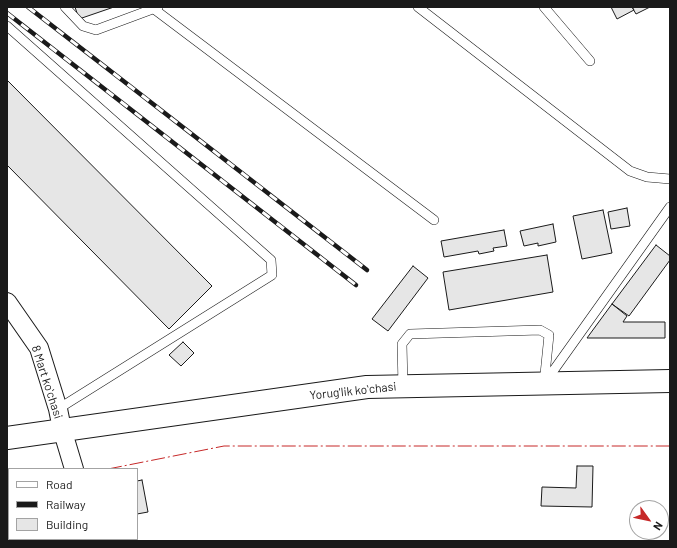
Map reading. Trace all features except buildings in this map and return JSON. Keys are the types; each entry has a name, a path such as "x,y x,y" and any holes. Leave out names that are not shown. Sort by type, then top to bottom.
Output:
{"main road":[{"name":"Yorug'lik koʻchasi","path":"7,438 60,419 367,387 670,381"}],"street":[{"name":"8 Mart koʻchasi","path":"7,302 39,348 74,468"}],"lane":[{"path":"66,7 83,26 96,30 156,8 434,220"},
{"path":"418,7 630,171 647,177 670,178"},
{"path":"544,7 590,61"},
{"path":"7,26 270,260 272,275 60,419"},
{"path":"544,384 670,207"},
{"path":"403,386 402,344 410,334 540,330 549,335 544,384"}],"railway":[{"path":"28,7 367,270"},
{"path":"7,13 356,285"}],"power":[{"path":"113,468 224,446 670,446"}]}
